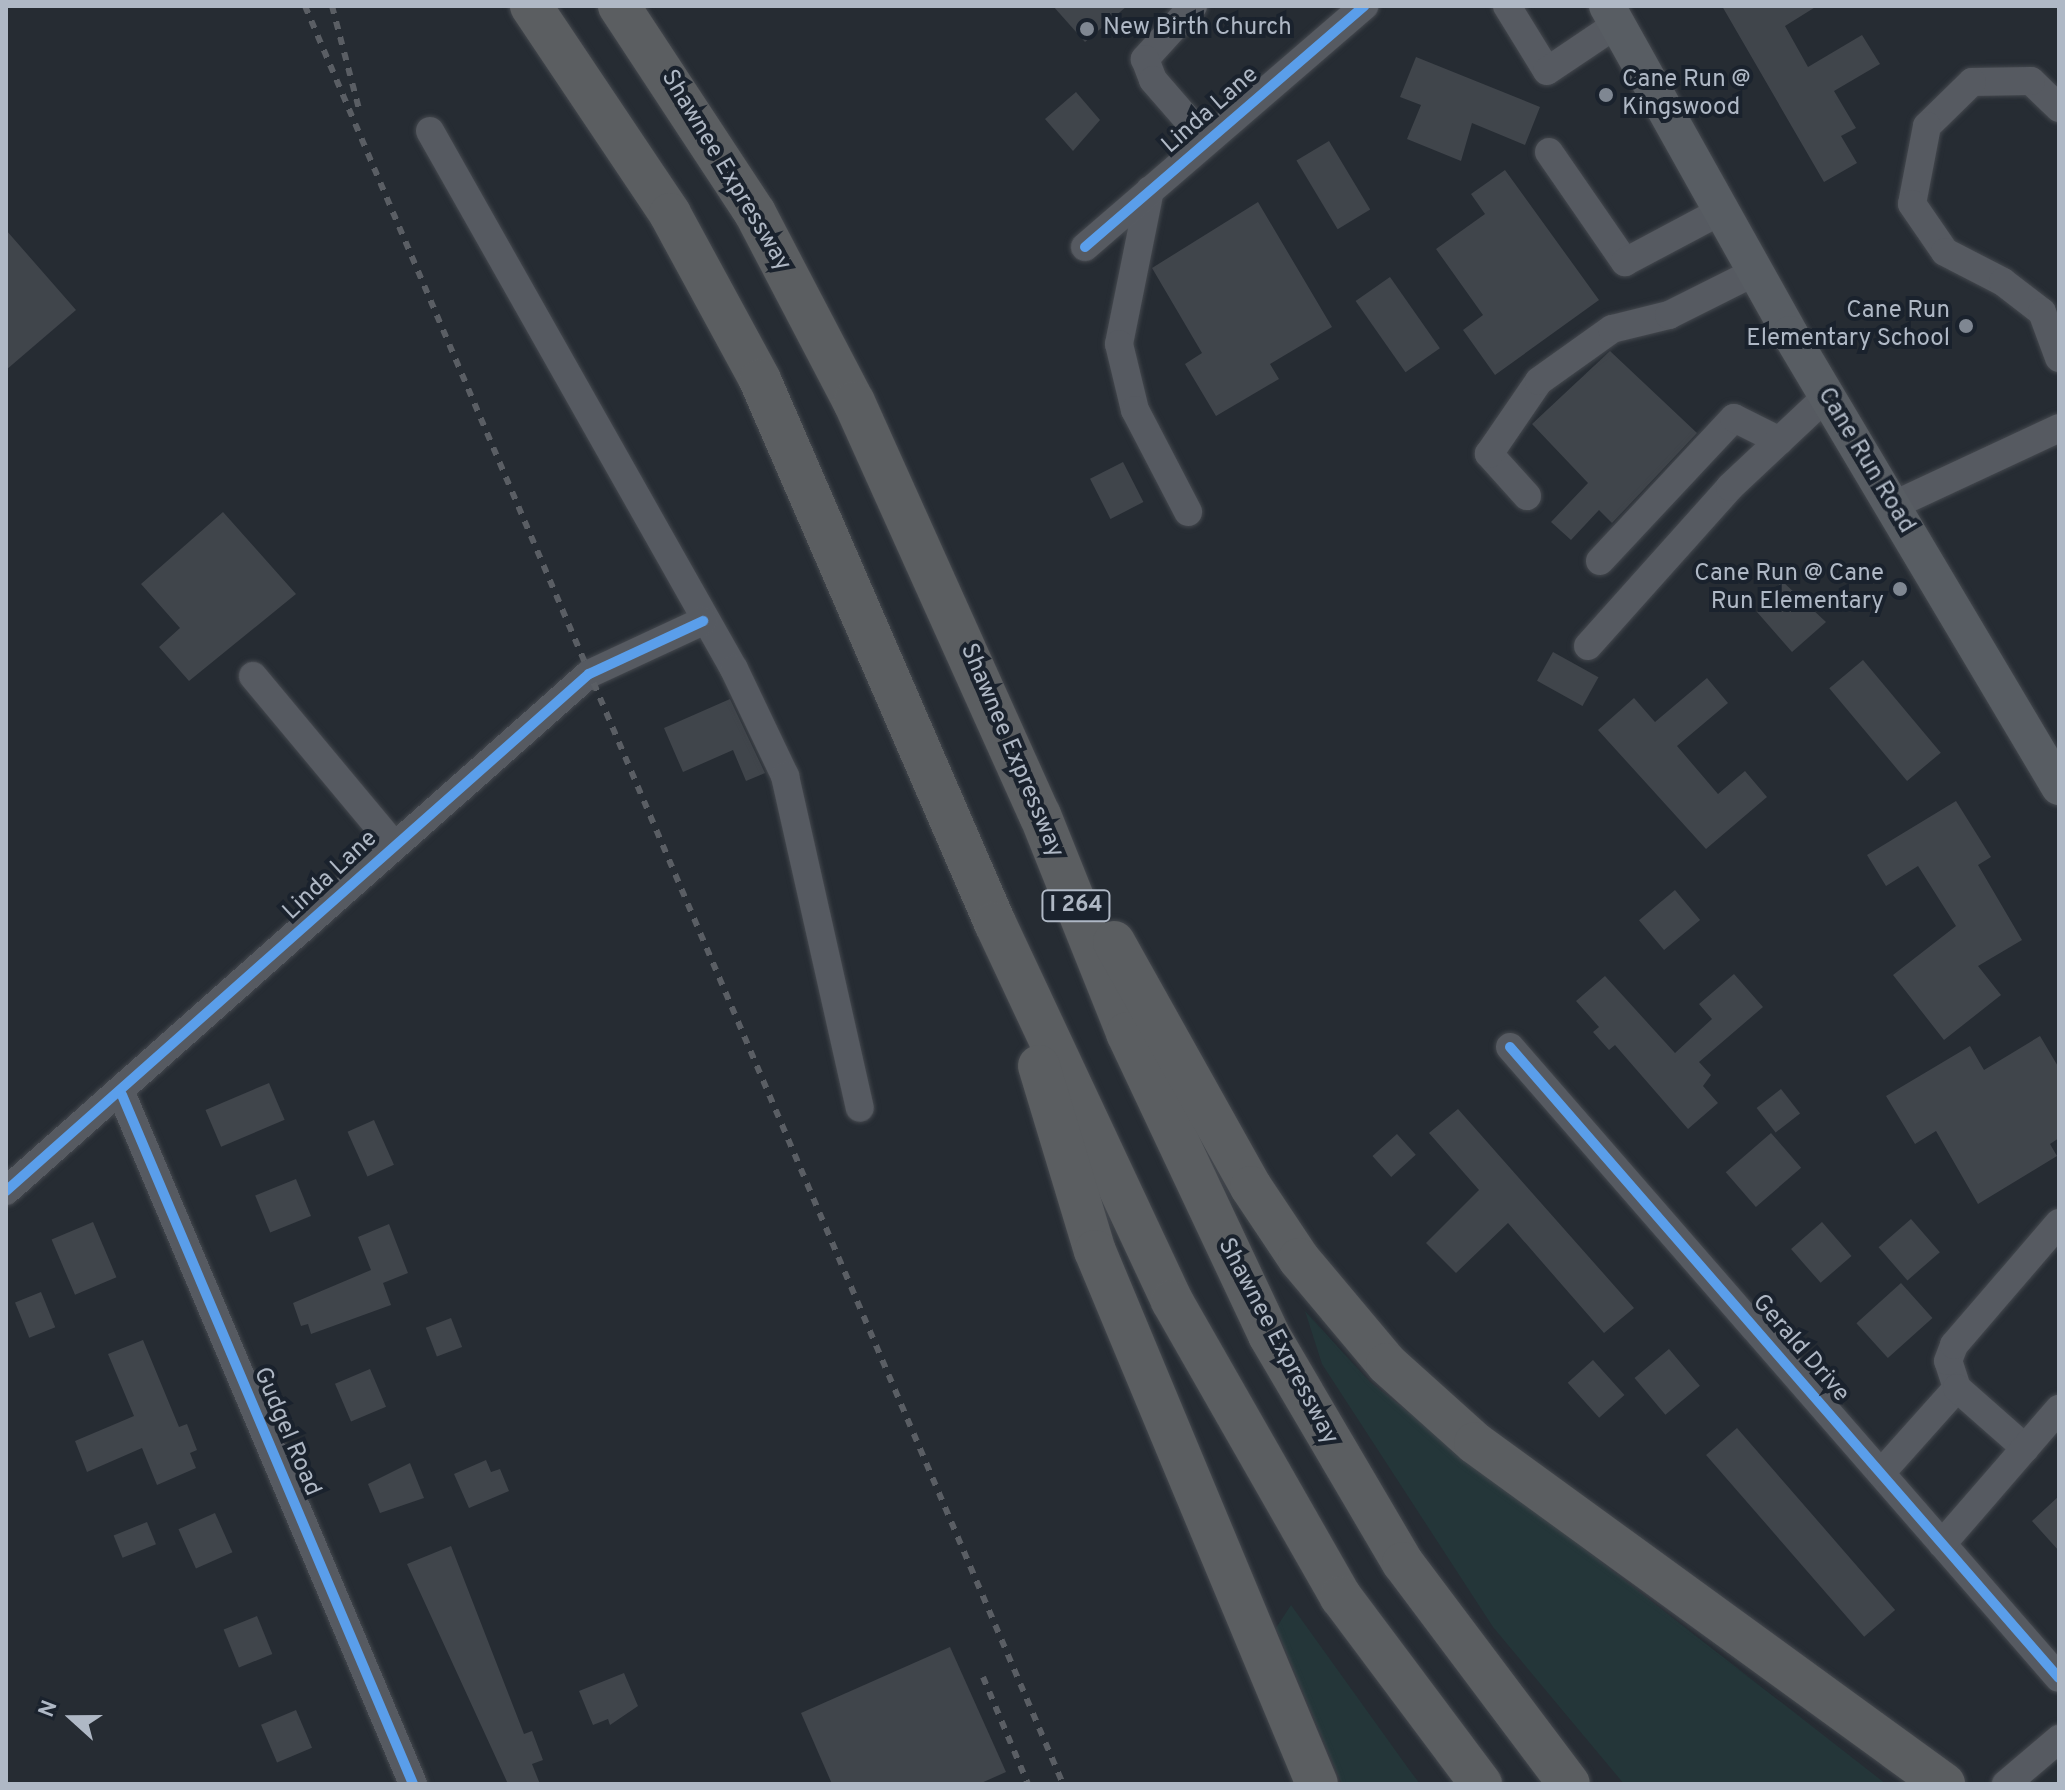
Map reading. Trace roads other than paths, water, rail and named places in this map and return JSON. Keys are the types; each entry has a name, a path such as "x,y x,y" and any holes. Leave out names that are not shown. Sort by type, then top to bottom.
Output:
{"highway":[{"path":"531,6 670,214 760,380 995,923 1172,1301 1261,1463 1341,1597 1481,1784"},
{"name":"Shawnee Expressway","path":"619,6 755,213 854,402 1040,815 1127,1033 1269,1335 1403,1563 1569,1784"},
{"path":"1040,815 1251,1187 1299,1259 1387,1364 1475,1443 1944,1784"},
{"path":"995,923 1095,1251 1317,1784"}],"main road":[{"name":"Cane Run Road","path":"1612,15 1755,272 2059,787"}],"street":[{"path":"1193,6 1145,59 1153,80 1206,141"},
{"path":"1507,6 1547,71 1612,15"},
{"name":"Linda Lane","path":"1085,247 1206,141 1346,11"},
{"path":"2059,108 2031,81 1972,82 1927,126 1912,204 1945,252 2003,282 2042,312 2059,358"},
{"path":"430,131 703,621 785,776 860,1108"},
{"path":"1549,152 1625,262 1721,211"},
{"path":"1150,190 1119,344 1135,410 1188,512"},
{"path":"1527,496 1489,454 1539,381 1612,329 1669,315 1755,272"},
{"path":"1588,646 1780,441 1827,396"},
{"path":"1600,561 1734,418 1780,441"},
{"path":"1892,506 2059,428"},
{"name":"Linda Lane","path":"6,1191 122,1095 394,845 589,674 703,621"},
{"path":"253,676 394,845"},
{"name":"Gerald Drive","path":"1510,1047 2059,1678"},
{"name":"Gudgel Road","path":"122,1095 413,1784"},
{"path":"2025,1448 1957,1388 1948,1361 1954,1345 2059,1223"},
{"path":"1881,1473 1957,1388"},
{"path":"1942,1544 2059,1409"},
{"path":"2006,1784 2059,1739"}],"railway":[{"path":"305,6 1063,1784"},
{"path":"332,6 360,113"},
{"path":"983,1677 1028,1784"}],"place":[{"name":"New Birth Church","path":"1087,29"},
{"name":"Cane Run @ Kingswood","path":"1606,95"},
{"name":"Cane Run Elementary School","path":"1966,326"},
{"name":"Cane Run @ Cane Run Elementary","path":"1900,589"}]}
